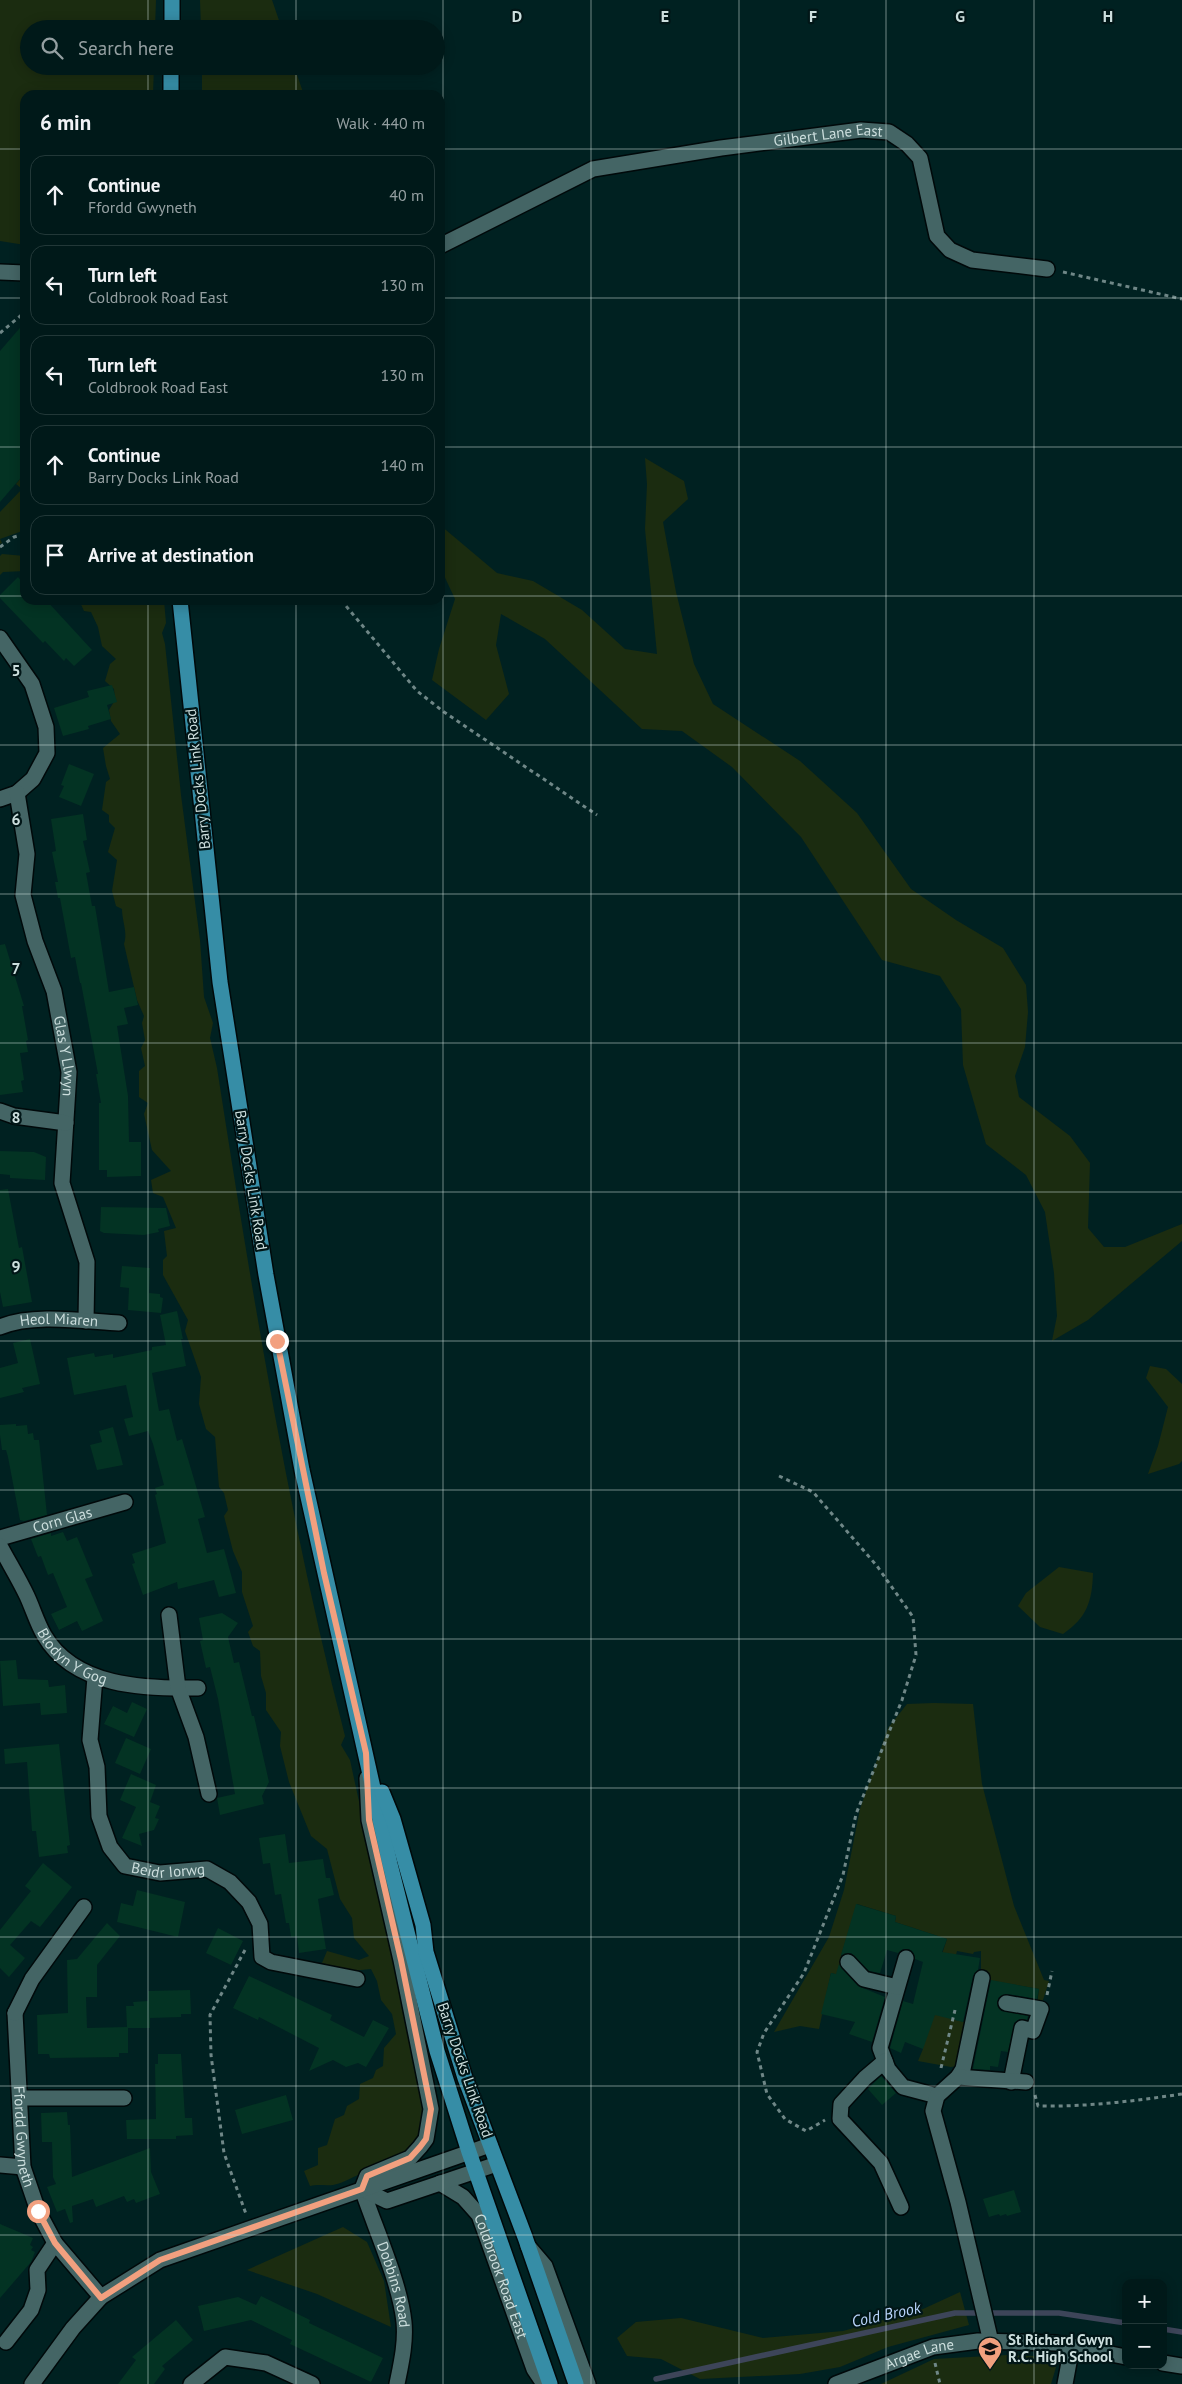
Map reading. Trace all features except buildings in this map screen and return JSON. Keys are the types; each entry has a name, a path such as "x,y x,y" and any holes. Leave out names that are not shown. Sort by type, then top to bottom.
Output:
{"main road":[{"path":"172,0 172,20"},
{"path":"171,75 171,90"},
{"name":"Barry Docks Link Road","path":"181,605 220,982 288,1403 324,1573 393,1873 437,2051 469,2152 550,2384"},
{"name":"Barry Docks Link Road","path":"366,1753 393,1819 423,1926 426,1952 465,2078 528,2245 576,2384"}],"street":[{"name":"Gilbert Lane East","path":"445,243 593,169 721,148 861,130 889,132 907,144 920,158 937,236 950,250 972,260 1047,269"},
{"path":"0,272 20,273"},
{"path":"0,638 32,684 46,727 47,753 32,779 18,793 0,798"},
{"name":"Glas Y Llwyn","path":"18,793 27,854 24,895 35,941 54,991 69,1072 62,1184 87,1262 86,1321"},
{"path":"0,1111 14,1116 66,1123"},
{"name":"Heol Miaren","path":"0,1328 13,1322 86,1321 119,1323"},
{"name":"Corn Glas","path":"0,1538 125,1502"},
{"name":"Blodyn Y Gog","path":"0,1546 28,1597 44,1636 70,1665 95,1677 139,1686 198,1688"},
{"path":"169,1615 178,1688 196,1737 209,1794"},
{"name":"Beidr Iorwg","path":"95,1677 90,1740 97,1767 99,1816 110,1847 126,1866 160,1873 207,1869 230,1882 249,1902 260,1924 262,1957 271,1962 357,1979"},
{"path":"362,2189 367,2176 410,2158 420,2147 426,2139 431,2109 401,1960 369,1820 366,1753"},
{"path":"0,2009 15,2013 32,1979 84,1907"},
{"path":"906,1958 880,2048 888,2069 904,2087 941,2092"},
{"path":"848,1962 864,1979 898,1987"},
{"path":"982,1978 963,2069 958,2077 941,2092 933,2111 958,2202 991,2342"},
{"path":"1006,2003 1040,2009 1033,2030 1022,2028 1011,2082"},
{"name":"Ffordd Gwyneth","path":"15,2013 21,2098 23,2167 38,2211 55,2243 101,2298"},
{"path":"885,2061 859,2084 841,2104 840,2119 881,2163 901,2207"},
{"path":"958,2077 1026,2082"},
{"path":"21,2098 124,2098"},
{"path":"32,2384 73,2328 101,2298 160,2260 490,2145"},
{"path":"362,2189 387,2201 497,2164"},
{"path":"0,2165 23,2167"},
{"name":"Coldbrook Road East","path":"440,2183 463,2197 479,2215 534,2369 544,2384"},
{"name":"Dobbins Road","path":"362,2189 399,2299 404,2322 404,2340 397,2384"},
{"path":"6,2342 33,2306 38,2290 37,2270 55,2243"},
{"path":"528,2245 545,2266 588,2384"},
{"name":"Argae Lane","path":"836,2384 933,2347 991,2342 1056,2343 1122,2356"},
{"path":"1065,2384 1072,2346"},
{"path":"191,2384 226,2357 266,2363 312,2384"},
{"path":"1167,2364 1182,2366"}],"path":[{"path":"1047,269 1182,299"},
{"path":"0,333 20,316"},
{"path":"0,547 14,537 20,535"},
{"path":"345,605 417,691 444,712 597,815"},
{"path":"779,1476 813,1492 877,1566 913,1617 916,1655 902,1700 856,1814 843,1875 804,1973 764,2033 757,2052 767,2094 785,2119 806,2131 840,2111"},
{"path":"239,1961 210,2015 211,2055 224,2153 251,2229"},
{"path":"1040,2009 1048,1993 1052,1971"},
{"path":"941,2092 941,2068 955,2010"},
{"path":"1038,2106 1108,2105 1182,2094"}],"green space":[{"path":"0,0 156,0 155,20 20,20 20,75 154,75 153,90 20,90 20,244 0,241"},
{"path":"200,0 272,0 279,20 201,20"},
{"path":"202,75 297,75 302,90 202,90"},
{"path":"645,458 684,481 688,499 663,522 676,592 694,664 713,704 800,761 857,813 911,889 956,920 1003,948 1026,985 1028,1012 1025,1047 1015,1076 1019,1097 1070,1136 1090,1163 1088,1228 1104,1247 1125,1247 1182,1224 1182,1241 1088,1320 1052,1341 1057,1316 1054,1273 1045,1212 1026,1175 986,1144 963,1065 961,1009 940,976 882,960 801,837 732,767 682,731 642,729 545,639 501,614 496,645 509,694 486,720 432,680 439,649 455,599 445,578 445,529 497,573 533,581 582,610 625,649 657,654 645,529 647,484"},
{"path":"20,479 20,487 16,484"},
{"path":"20,491 20,532 0,539 0,512"},
{"path":"2,554 20,556 20,571 3,572 0,575 0,556"},
{"path":"81,605 164,605 166,623 162,633 165,644 181,795 200,940 204,997 213,1023 210,1038 217,1068 258,1320 306,1570 345,1736 341,1745 350,1760 425,2106 418,2134 408,2151 391,2161 333,2185 310,2186 304,2171 318,2165 318,2148 327,2145 335,2119 344,2115 347,2106 359,2099 360,2084 373,2078 376,2070 383,2066 384,2048 396,2034 392,2014 381,2000 377,1981 371,1969 351,1971 322,1963 327,1951 359,1960 369,1956 354,1938 352,1918 340,1899 327,1849 311,1836 289,1782 280,1746 281,1732 266,1710 266,1693 261,1676 260,1651 253,1646 248,1632 253,1626 242,1592 242,1572 233,1551 224,1516 228,1510 224,1493 219,1487 215,1437 206,1429 199,1404 201,1377 185,1331 188,1320 163,1275 163,1260 167,1256 164,1231 176,1228 163,1197 153,1193 151,1180 171,1171 152,1150 144,1114 148,1103 139,1097 139,1071 145,1066 141,1048 145,1040 142,1023 144,1016 137,1000 124,944 125,935 122,909 116,906 112,891 117,860 108,852 115,828 109,822 109,815 102,810 106,782 110,779 103,748 120,734 111,721 109,710 115,700 114,689 105,681 110,664 116,659 102,646 98,627 91,612 84,611"},
{"path":"1150,1366 1166,1369 1182,1384 1182,1461 1179,1464 1148,1474 1158,1446 1168,1407 1146,1378"},
{"path":"1059,1567 1093,1573 1087,1608 1078,1621 1063,1634 1040,1627 1018,1606 1026,1593"},
{"path":"907,1704 973,1704 982,1784 1014,1906 1044,1980 1049,1981 1042,2003 1037,2004 1039,1989 987,1980 981,1976 981,1951 974,1952 973,1954 957,1951 953,1967 938,1966 947,1939 895,1922 896,1916 857,1904 841,1956 839,1975 831,1973 819,2029 800,2026 774,2032 829,1937 844,1890 860,1809 888,1728"},
{"path":"923,2002 955,2020 965,2022 957,2066 951,2067 918,2061 923,2049"},
{"path":"343,2227 367,2242 384,2281 391,2327 317,2294 247,2270"},
{"path":"960,2292 969,2325 888,2347 840,2367 800,2374 700,2379 661,2359 627,2356 617,2338 636,2322 681,2318 763,2338 843,2331 923,2309"},
{"name":"St Richard Gwyn R.C. High School","path":"1007,2355 1059,2357 1051,2384 881,2384 934,2359"}],"waterway":[{"name":"Cold Brook","path":"656,2379 955,2313 1059,2313 1122,2322"},
{"name":"Cold Brook","path":"1167,2330 1182,2332"}],"place":[{"name":"St Richard Gwyn R.C. High School","path":"990,2370"}],"route":[{"path":"38,2211 55,2243 101,2298 122,2282 160,2260 362,2189 367,2176 410,2158 426,2139 430,2125 431,2109 401,1960 369,1820 366,1753 324,1573 277,1341"}]}
